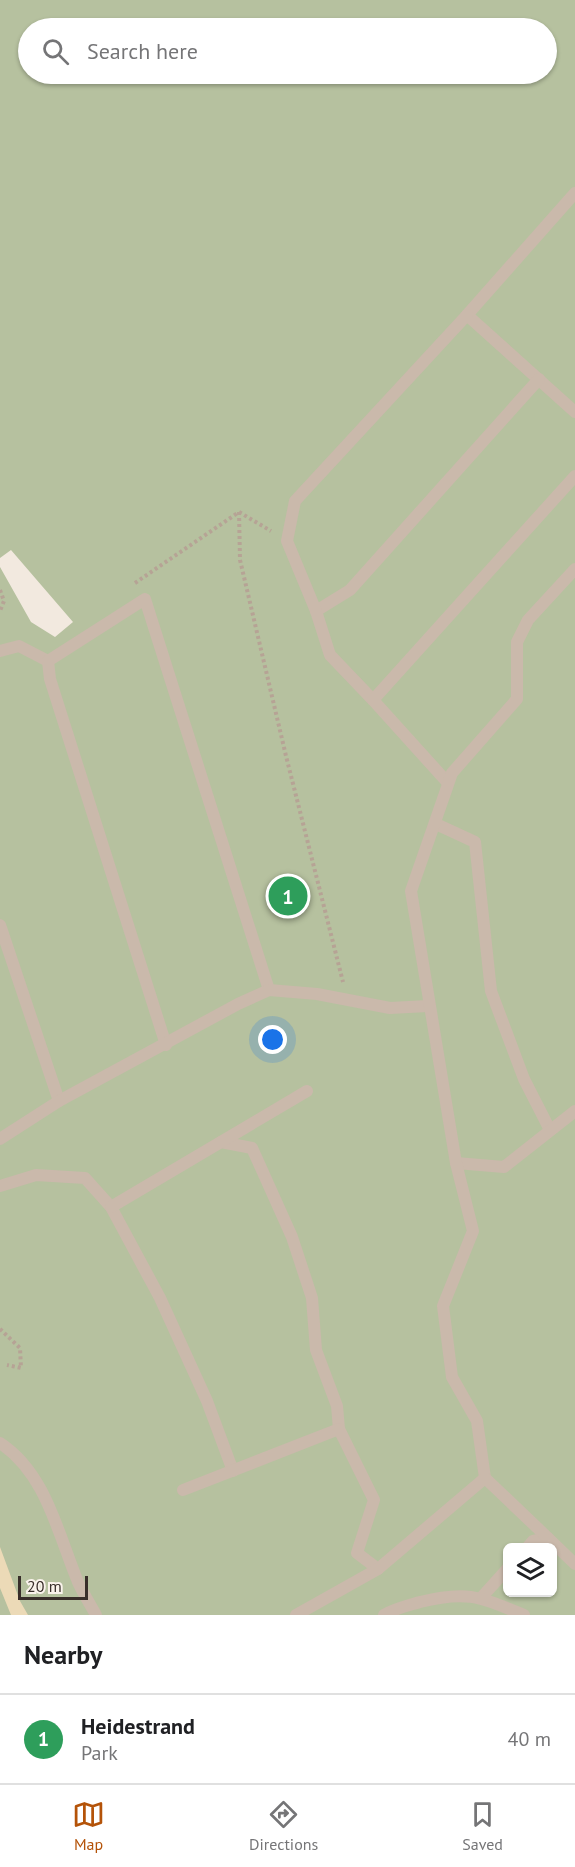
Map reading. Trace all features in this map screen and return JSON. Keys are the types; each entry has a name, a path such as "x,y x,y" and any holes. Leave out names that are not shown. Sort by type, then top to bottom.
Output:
{"lane":[{"path":"448,783 330,655 316,611 287,541 295,501 467,315 575,193"},
{"path":"467,315 575,412"},
{"path":"316,611 351,590 538,379"},
{"path":"373,700 575,476"},
{"path":"575,569 528,620 517,642 517,699 452,773 411,891 428,1006 456,1163 473,1231 443,1306 452,1377 477,1421 484,1478 575,1564"},
{"path":"48,661 145,599 269,990"},
{"path":"0,651 19,646 48,661"},
{"path":"48,661 50,679 166,1045"},
{"path":"436,824 475,842 491,991 524,1079 550,1130"},
{"path":"0,925 59,1101"},
{"path":"0,1139 59,1101 166,1045 237,1004 269,990 344,998 390,1008 428,1006"},
{"path":"111,1207 307,1091"},
{"path":"456,1163 504,1167 575,1111"},
{"path":"221,1142 252,1148 292,1238 312,1298 316,1350 337,1406 339,1429 374,1500 357,1553 378,1569"},
{"path":"0,1186 36,1175 85,1178 111,1207 160,1298 207,1401 233,1471"},
{"path":"183,1490 339,1429"},
{"path":"0,1443 17,1454 48,1504 79,1583 96,1615"},
{"path":"296,1615 378,1569 484,1478"},
{"path":"531,1543 548,1538"},
{"path":"481,1598 503,1573"},
{"path":"384,1615 395,1609 450,1594 481,1598 524,1615"}],"path":[{"path":"239,512 287,541"},
{"path":"130,586 239,512"},
{"path":"239,512 240,560 272,685 286,756 346,990 344,998"},
{"path":"0,590 4,601 0,611"},
{"path":"0,1329 20,1348 21,1368 7,1365"}],"green space":[{"path":"0,0 575,0 575,1615 0,1615 0,567 31,622 55,637 73,622 11,550 0,558"}],"sand":[{"path":"0,1547 20,1601 28,1615 11,1615 0,1588"}],"place":[{"name":"Heidestrand","path":"288,896"}]}
